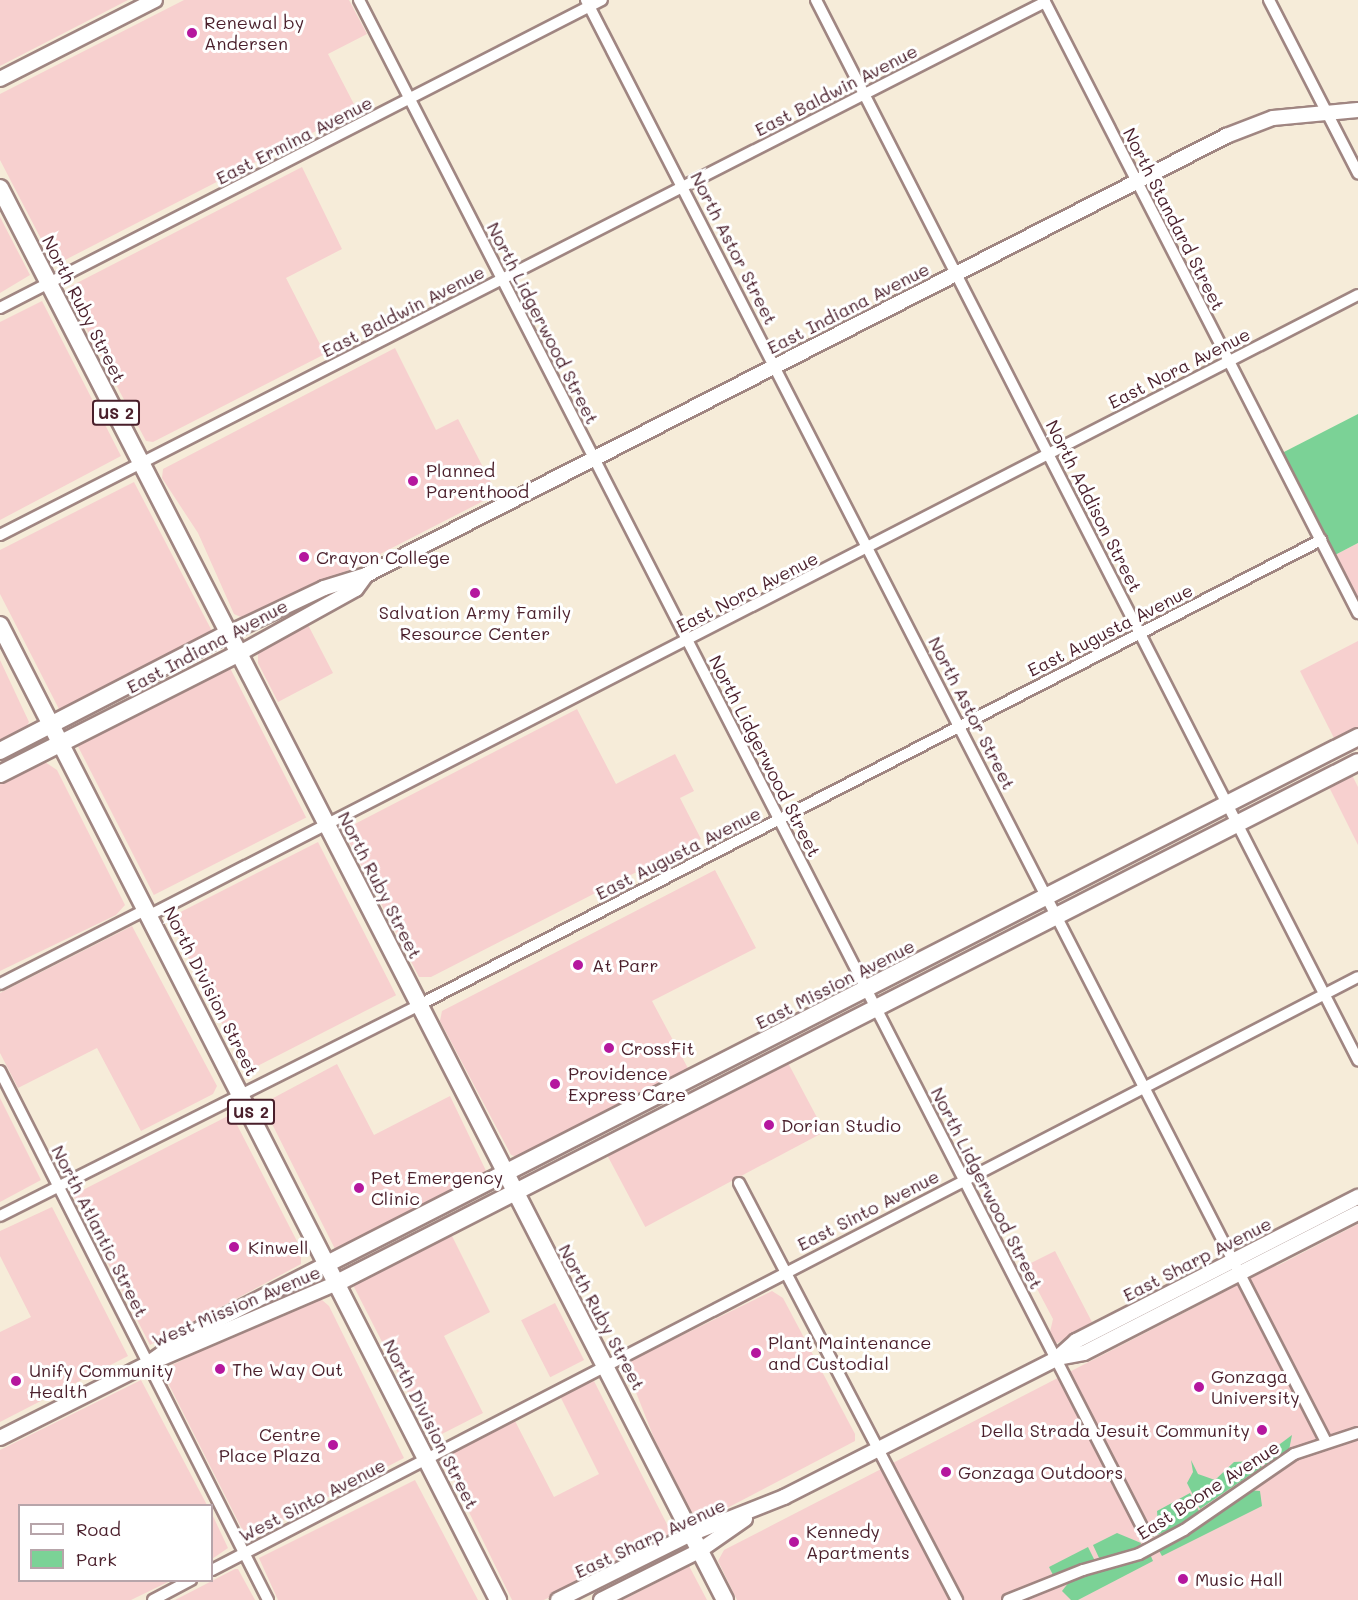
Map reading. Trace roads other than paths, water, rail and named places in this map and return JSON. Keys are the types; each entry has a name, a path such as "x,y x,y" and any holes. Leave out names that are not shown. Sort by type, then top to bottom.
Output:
{"main road":[{"path":"0,79 155,0"},
{"name":"East Indiana Avenue","path":"0,751 229,633 324,588 366,575 1226,136 1273,117 1358,110"},
{"name":"North Ruby Street","path":"0,188 724,1600"},
{"name":"East Indiana Avenue","path":"0,774 240,653 356,589 366,575"},
{"name":"North Division Street","path":"0,625 242,1094 498,1600"},
{"name":"East Mission Avenue","path":"327,1264 867,990 1358,737"},
{"path":"337,1283 1057,918 1358,762"},
{"name":"East Sharp Avenue","path":"1237,1267 1358,1197"},
{"name":"East Sharp Avenue","path":"558,1600 691,1534 757,1510 1056,1359 1076,1341 1358,1213"},
{"name":"West Mission Avenue","path":"149,1363 188,1335 327,1264"},
{"name":"West Mission Avenue","path":"0,1438 149,1363 193,1348 337,1283"},
{"name":"East Sharp Avenue","path":"601,1600 699,1551 757,1510"}],"street":[{"name":"North Lidgerwood Street","path":"359,0 1142,1527"},
{"name":"East Ermina Avenue","path":"0,308 409,99 588,3 602,0"},
{"name":"North Addison Street","path":"816,0 1358,1060"},
{"path":"1269,0 1358,172"},
{"name":"East Baldwin Avenue","path":"0,535 1044,1"},
{"name":"North Standard Street","path":"1044,1 1358,614"},
{"name":"North Astor Street","path":"588,3 1326,1442"},
{"name":"East Nora Avenue","path":"0,984 327,824 1358,295"},
{"name":"East Augusta Avenue","path":"0,1216 418,1005 1321,540"},
{"name":"East Sinto Avenue","path":"427,1460 605,1365 1358,976"},
{"name":"North Atlantic Street","path":"0,1071 268,1600"},
{"path":"739,1183 957,1600"},
{"name":"East Boone Avenue","path":"1008,1600 1150,1548 1184,1530 1266,1470 1326,1442 1358,1433"},
{"name":"West Sinto Avenue","path":"213,1569 427,1460"},
{"path":"153,1600 189,1582"}],"place":[{"name":"Renewal by Andersen","path":"192,33"},
{"name":"Planned Parenthood","path":"413,481"},
{"name":"Crayon College","path":"304,557"},
{"name":"Salvation Army Family Resource Center","path":"475,593"},
{"name":"At Parr","path":"578,965"},
{"name":"CrossFit","path":"609,1048"},
{"name":"Providence Express Care","path":"555,1084"},
{"name":"Dorian Studio","path":"769,1125"},
{"name":"Pet Emergency Clinic","path":"359,1188"},
{"name":"Kinwell","path":"234,1247"},
{"name":"Plant Maintenance and Custodial","path":"756,1353"},
{"name":"The Way Out","path":"220,1369"},
{"name":"Unify Community Health","path":"16,1381"},
{"name":"Gonzaga University","path":"1199,1387"},
{"name":"Della Strada Jesuit Community","path":"1262,1430"},
{"name":"Centre Place Plaza","path":"333,1445"},
{"name":"Gonzaga Outdoors","path":"946,1472"},
{"name":"Kennedy Apartments","path":"794,1542"},
{"name":"Music Hall","path":"1183,1579"}]}
